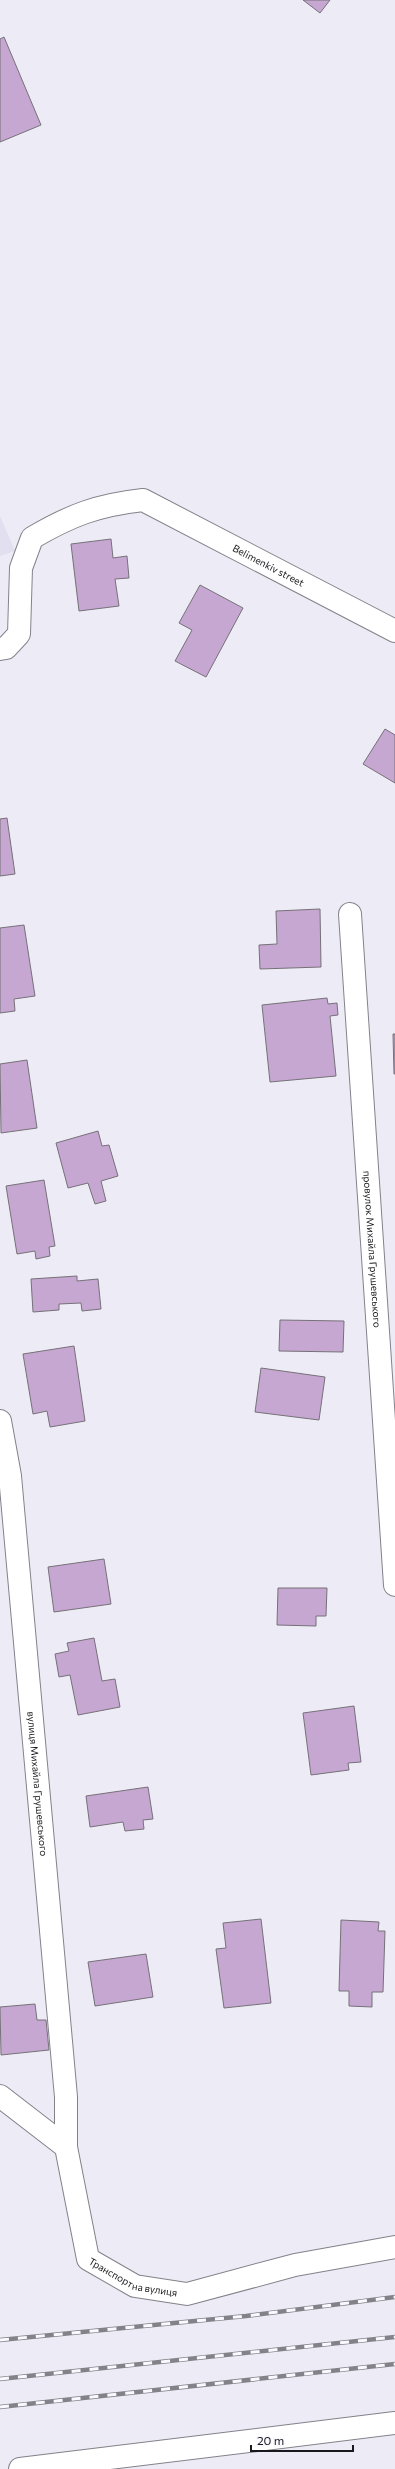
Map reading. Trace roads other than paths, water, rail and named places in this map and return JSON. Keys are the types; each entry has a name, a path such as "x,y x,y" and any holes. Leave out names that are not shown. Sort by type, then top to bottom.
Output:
{"street":[{"name":"Belimenkiv street","path":"0,650 6,648 19,634 21,568 32,538 66,518 114,503 143,500 395,631"},
{"name":"провулок Михайла Грушевського","path":"350,914 395,1585"},
{"name":"вулиця Михайла Грушевського","path":"0,1421 12,1491 66,2097 66,2147"},
{"path":"0,2096 66,2147"},
{"name":"Транспортна вулиця","path":"66,2147 88,2259 135,2286 187,2294 295,2265 395,2247"},
{"path":"20,2469 395,2423"}],"railway":[{"path":"0,2340 246,2316 395,2297"},
{"path":"0,2379 395,2337"},
{"path":"0,2407 395,2364"}]}
